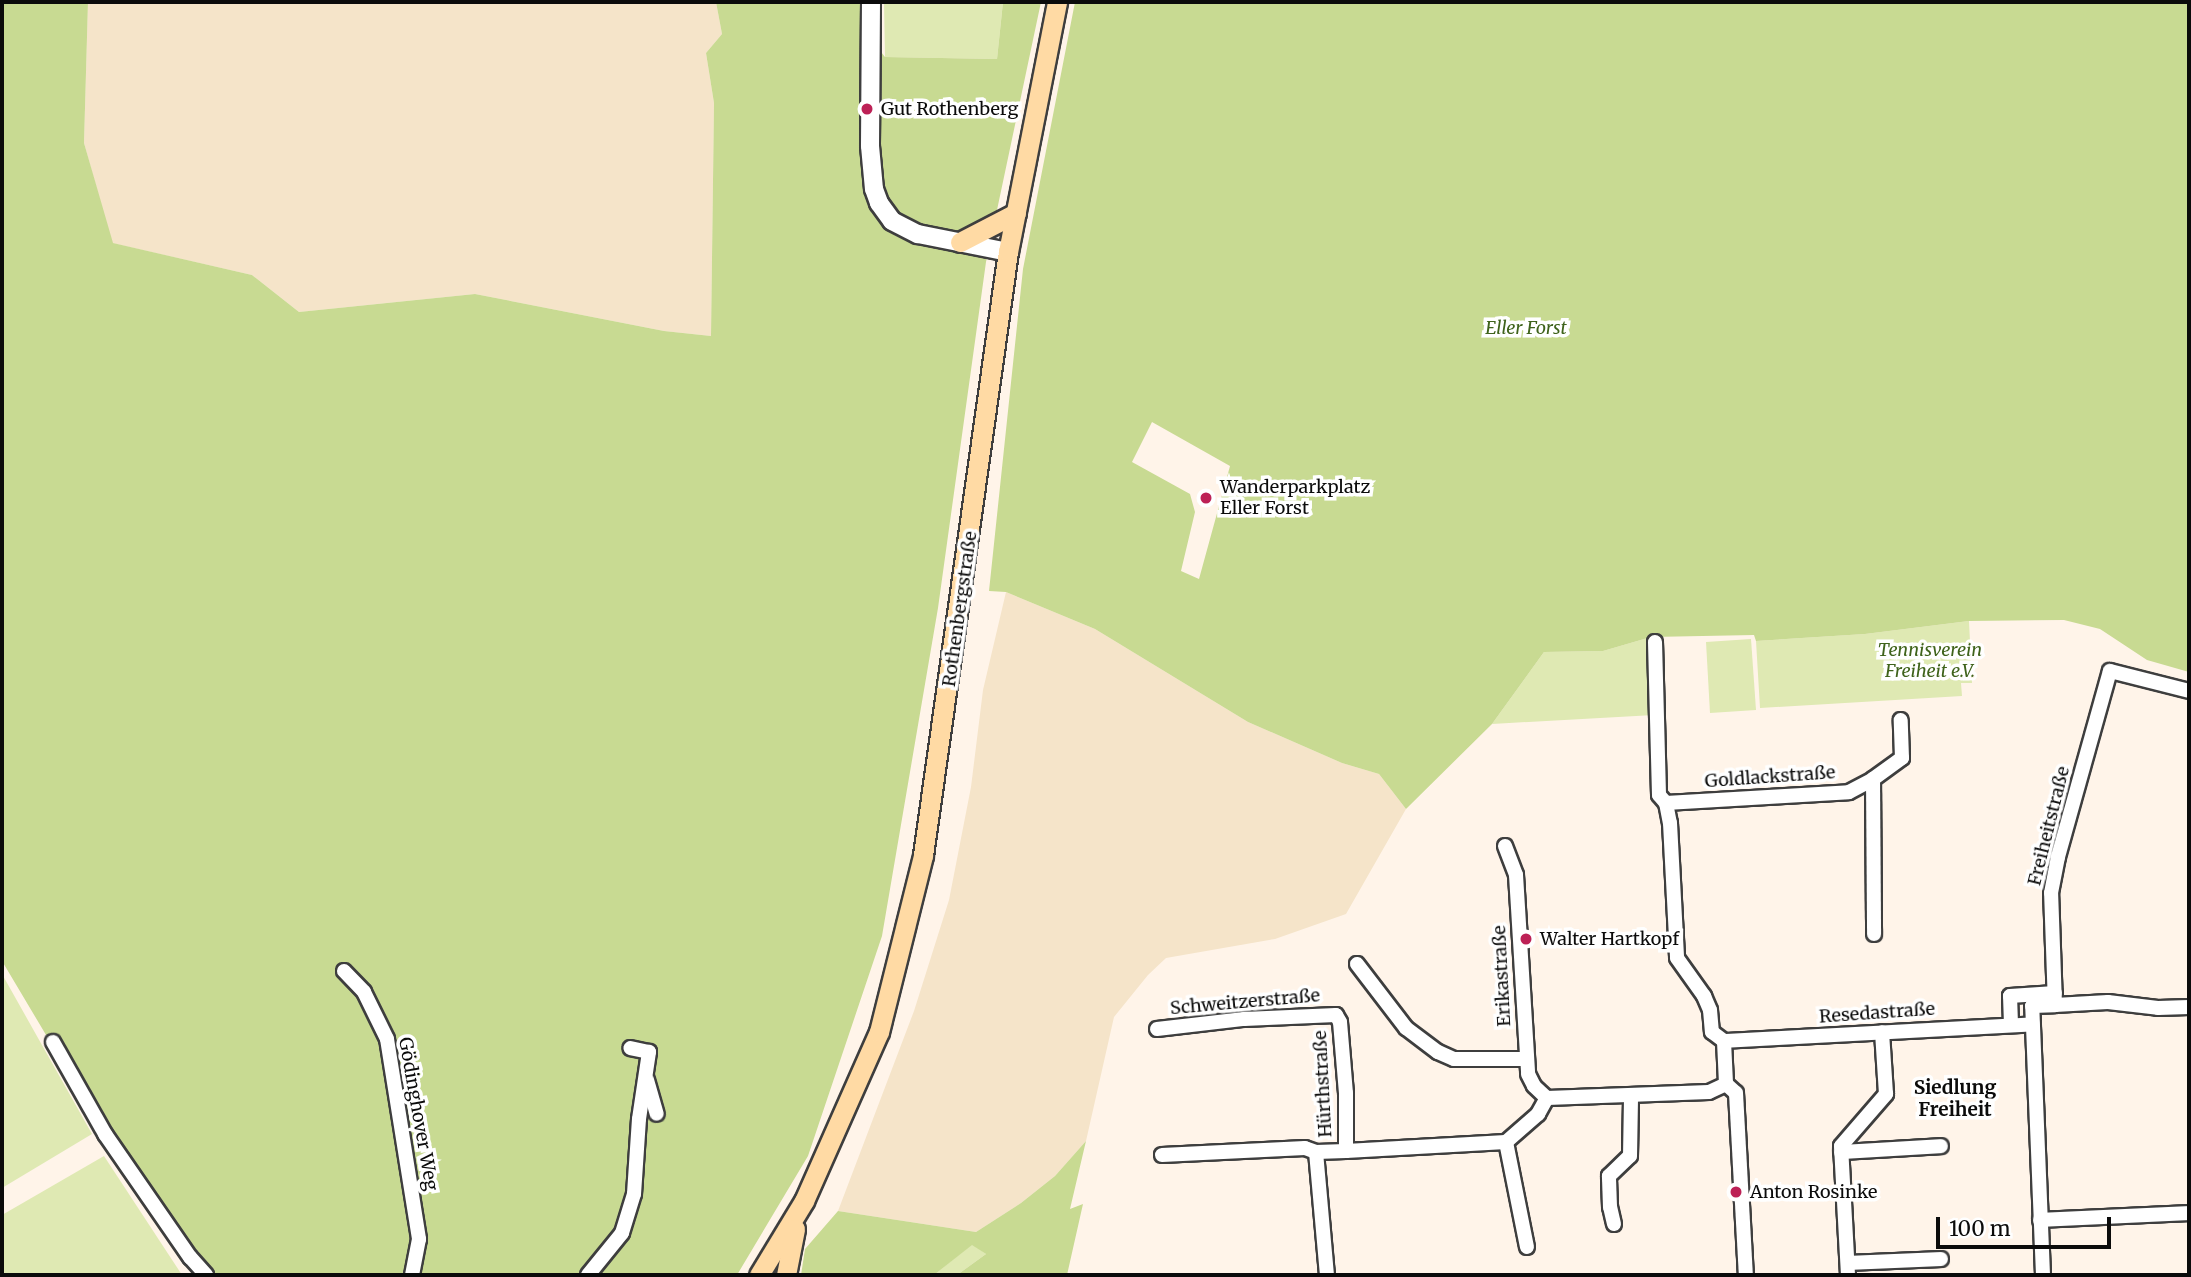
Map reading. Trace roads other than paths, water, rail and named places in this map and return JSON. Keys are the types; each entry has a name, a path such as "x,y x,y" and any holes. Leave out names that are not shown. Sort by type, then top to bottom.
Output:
{"main road":[{"name":"Rothenbergstraße","path":"786,1275 791,1240 804,1201 879,1032 923,855 1008,252 1057,2"},
{"path":"960,242 1016,213"},
{"name":"Rothenbergstraße","path":"759,1275 804,1201"}],"street":[{"path":"871,2 870,146 874,189 887,215 900,226 918,234 1008,252"},
{"path":"1654,642 1659,795 1666,803 1670,823 1677,958 1704,996 1710,1010 1712,1032 1724,1041 1726,1084 1736,1093 1746,1275"},
{"name":"Freiheitstraße","path":"2055,999 2051,893 2058,857 2110,671 2189,691"},
{"name":"Goldlackstraße","path":"1666,803 1849,792 1902,758 1901,720"},
{"path":"1873,779 1874,934"},
{"name":"Erikastraße","path":"1505,846 1516,875 1526,1059 1534,1086 1547,1098"},
{"path":"1357,964 1406,1028 1423,1044 1454,1059 1526,1059"},
{"name":"Gödinghover Weg","path":"344,971 356,982 370,1002 387,1039 419,1239 412,1275"},
{"path":"2011,1024 2010,996 2158,1008 2189,1007"},
{"path":"2043,1275 2032,1006 2055,999"},
{"name":"Schweitzerstraße","path":"1157,1029 1244,1019 1336,1016"},
{"name":"Hürthstraße","path":"1336,1016 1340,1022 1346,1093 1346,1151"},
{"name":"Resedastraße","path":"1724,1041 2033,1024"},
{"path":"1882,1032 1886,1094 1841,1146 1848,1269 1941,1259"},
{"path":"53,1042 105,1135 190,1257 206,1275"},
{"path":"589,1275 613,1247 630,1213 649,1052 630,1048"},
{"path":"646,1076 657,1114"},
{"path":"1162,1155 1305,1148 1316,1152 1346,1151 1506,1142 1538,1114 1547,1098 1709,1092 1726,1084"},
{"path":"1614,1224 1609,1207 1609,1176 1630,1156 1631,1096"},
{"path":"1506,1142 1527,1247"},
{"path":"1841,1152 1941,1146"},
{"name":"Hürthstraße","path":"1316,1152 1326,1275"},
{"path":"2040,1220 2189,1213"}],"place":[{"name":"Gut Rothenberg","path":"867,109"},
{"name":"Wanderparkplatz Eller Forst","path":"1206,498"},
{"name":"Walter Hartkopf","path":"1526,939"},
{"name":"Anton Rosinke","path":"1736,1192"}],"district":[{"name":"Siedlung Freiheit","path":"1955,1099"}],"park label":[{"name":"Eller Forst","path":"1526,328"},
{"name":"Tennisverein Freiheit e.V.","path":"1930,661"}]}
